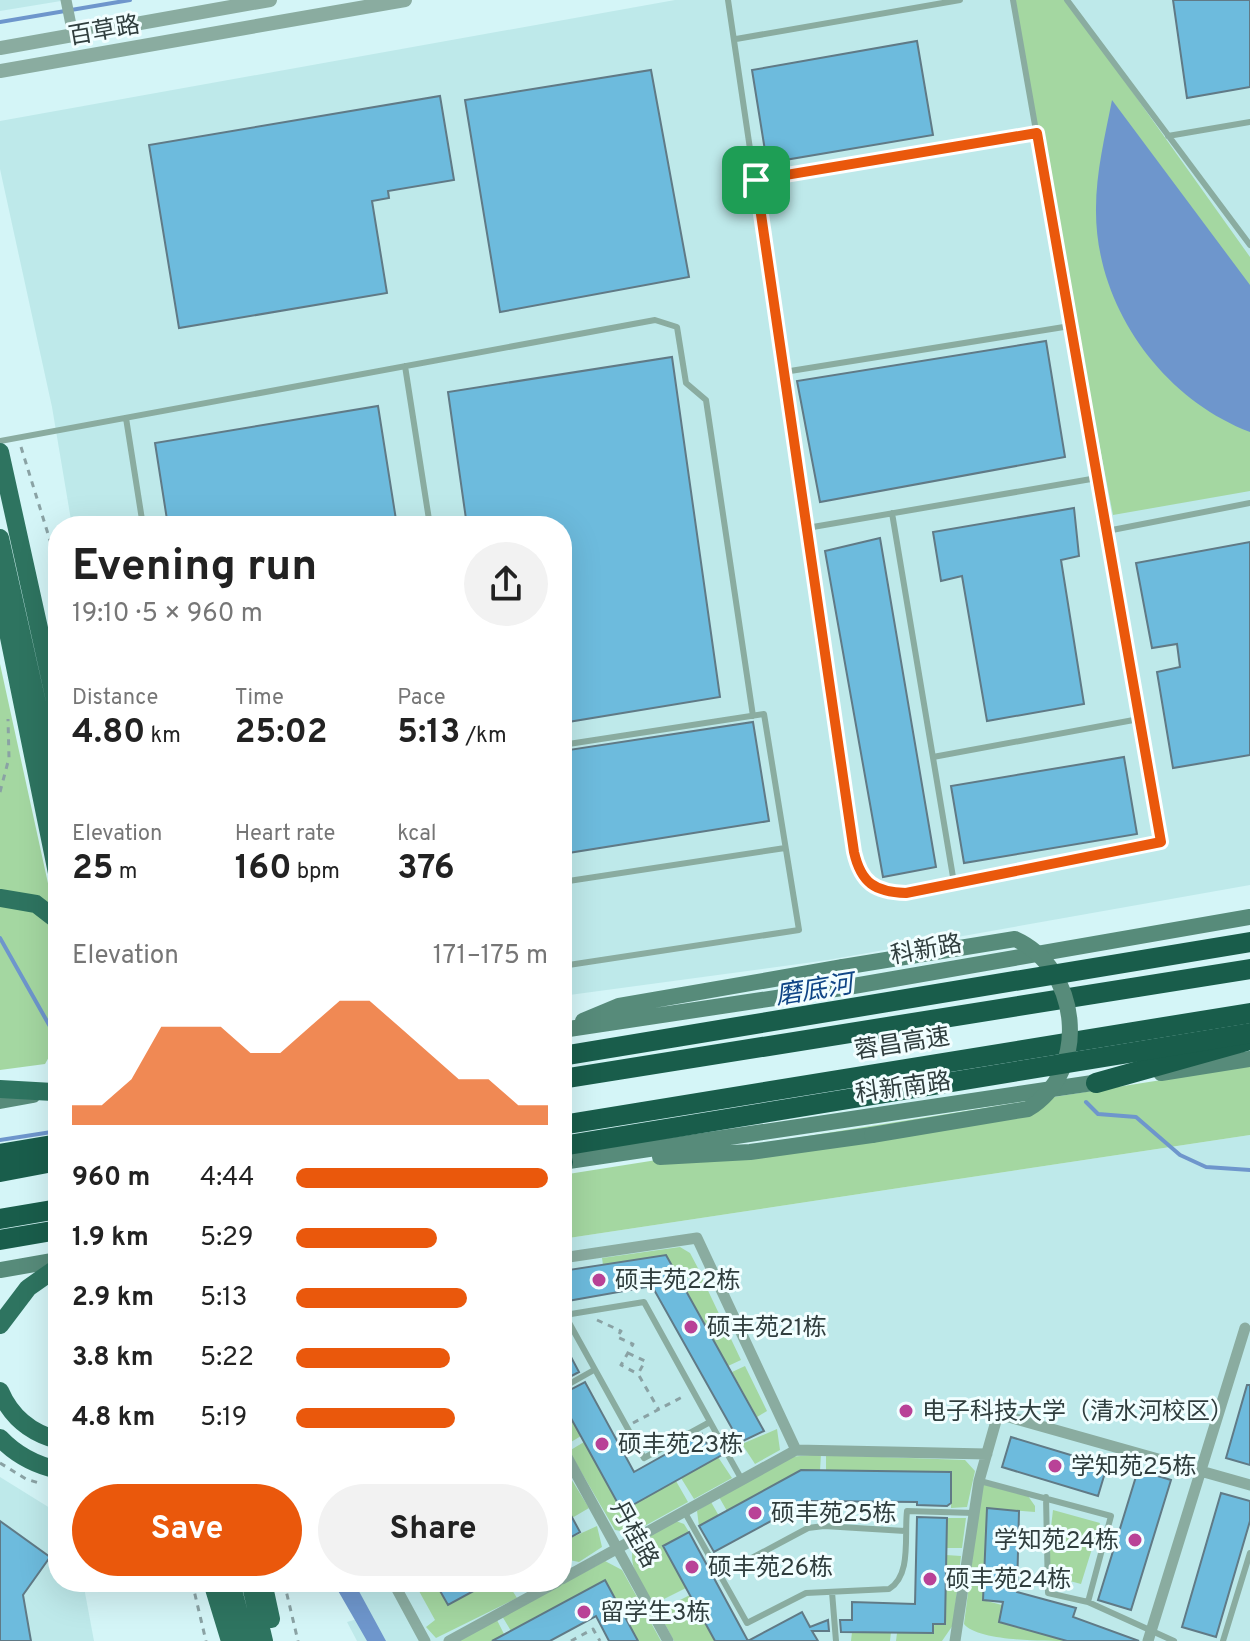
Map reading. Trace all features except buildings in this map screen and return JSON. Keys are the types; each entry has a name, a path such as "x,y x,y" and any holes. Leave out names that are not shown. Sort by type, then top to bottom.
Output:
{"highway":[{"path":"572,1054 1250,942"},
{"name":"蓉昌高速","path":"572,1077 1250,969"},
{"name":"蓉昌高速","path":"572,1123 1250,1013"},
{"path":"572,1144 1250,1033"},
{"path":"1096,1083 1250,1040"},
{"path":"0,1154 48,1146"},
{"path":"0,1172 48,1163"},
{"path":"0,1219 48,1211"},
{"path":"0,1240 48,1232"}],"main road":[{"path":"0,452 9,537 48,744"},
{"path":"9,537 48,614"},
{"path":"9,537 48,678"},
{"path":"0,563 3,608 48,829"},
{"path":"0,898 36,904 48,913"},
{"name":"科新路","path":"572,1028 842,988 1250,917"},
{"path":"572,1026 619,1006 1015,939 1031,947 1055,973 1064,987 1071,1025 1066,1058 1053,1084 1040,1102 1028,1109 750,1152 572,1161"},
{"name":"科新南路","path":"572,1161 1250,1059"},
{"path":"0,1089 48,1092"},
{"path":"0,1101 48,1093"},
{"path":"0,1270 48,1262"},
{"path":"0,1325 16,1300 48,1275"},
{"path":"0,1391 18,1420 48,1438"},
{"path":"0,1438 31,1461 48,1467"},
{"path":"215,1592 230,1641"},
{"path":"236,1592 264,1641"},
{"path":"246,1641 249,1592"},
{"path":"265,1592 275,1641"}],"street":[{"name":"百草路","path":"0,48 270,0"},
{"name":"百草路","path":"0,71 405,0"},
{"path":"67,2 73,35"},
{"path":"572,1257 697,1238 796,1450"},
{"path":"1150,1637 1245,1328"},
{"path":"955,1641 979,1481 998,1414 1250,1485"},
{"path":"572,1574 796,1450 987,1454"},
{"name":"丹桂路","path":"572,1466 668,1641"},
{"path":"398,1592 425,1641"},
{"path":"449,1641 539,1592"}],"lane":[{"path":"728,0 858,869 869,886 886,892 906,893 1161,842 1013,0"},
{"path":"736,39 960,0"},
{"path":"1067,0 1250,245"},
{"path":"1168,136 1250,122"},
{"path":"756,180 1037,133"},
{"path":"0,441 655,320 667,321 677,327 686,383 706,400 753,716"},
{"path":"784,372 1070,326"},
{"path":"405,366 428,516"},
{"path":"126,418 141,516"},
{"path":"807,528 1097,478"},
{"path":"1107,531 1250,503"},
{"path":"892,513 954,883"},
{"path":"572,743 764,714 799,930 572,964"},
{"path":"933,757 1139,719"},
{"path":"572,880 785,848"},
{"path":"572,1316 578,1312 644,1302 719,1438"},
{"path":"572,1328 644,1458 710,1422"},
{"path":"572,1382 594,1370"},
{"path":"728,1455 742,1480"},
{"path":"979,1481 1111,1516 1088,1602"},
{"path":"1046,1497 1048,1593 1088,1602 1150,1637 1174,1641"},
{"path":"684,1511 747,1623 806,1593 889,1589 899,1583 904,1573 907,1511 974,1513"},
{"path":"720,1575 808,1528 824,1526 905,1531"},
{"path":"1223,1641 1249,1557"},
{"path":"832,1592 836,1641"}],"path":[{"path":"19,437 48,533"},
{"path":"0,792 9,758 7,707"},
{"path":"578,1312 621,1331 617,1337 633,1344 621,1365 638,1374 659,1410"},
{"path":"628,1353 645,1361 638,1374"},
{"path":"626,1427 693,1391"},
{"path":"194,1592 206,1641"},
{"path":"286,1592 298,1641"},
{"path":"571,1641 593,1629 600,1641"}],"shaded area":[{"path":"0,0 67,0 0,11"},
{"path":"675,0 1250,0 1250,885 828,960 572,995 572,516 70,516 52,407 0,169 0,121"},
{"name":"电子科技大学（清水河校区）","path":"1250,1135 1250,1641 357,1641 347,1622 371,1615 359,1592 572,1592 572,1237"},
{"path":"0,1477 48,1507 48,1592 85,1592 94,1641 0,1641"}],"green space":[{"path":"1013,0 1067,0 1250,257 1250,491 1113,515"},
{"path":"0,664 48,883 48,1059 45,1064 0,1070"},
{"path":"1250,1066 1250,1135 572,1237 572,1173"},
{"path":"680,1247 690,1253 700,1272 681,1281 666,1255 603,1265 602,1258"},
{"path":"702,1278 741,1360 728,1366 685,1288"},
{"path":"745,1366 767,1411 757,1417 732,1372"},
{"path":"572,1420 581,1436 572,1441"},
{"path":"777,1429 780,1450 755,1464 742,1444"},
{"path":"584,1442 622,1510 676,1481 688,1502 632,1533 615,1530 572,1456 572,1449"},
{"path":"821,1454 820,1471 727,1511 719,1497 790,1457"},
{"path":"826,1455 965,1460 975,1471 967,1507 951,1508 951,1472 826,1471"},
{"path":"718,1457 732,1478 694,1499 681,1478"},
{"path":"572,1480 589,1508 572,1518"},
{"path":"982,1484 1028,1496 1035,1506 1035,1512 987,1508 983,1600 1002,1605 999,1622 1067,1641 996,1637 971,1630 964,1624"},
{"path":"711,1502 719,1516 699,1526 697,1511"},
{"path":"1053,1510 1100,1523 1081,1584 1051,1576 1046,1571"},
{"path":"947,1518 966,1518 962,1548 946,1548"},
{"path":"676,1521 684,1524 689,1532 664,1546 686,1588 654,1604 634,1568 634,1545"},
{"path":"597,1526 602,1547 579,1562 572,1561 572,1537"},
{"path":"946,1555 961,1556 953,1625 942,1641 896,1641 897,1633 933,1633"},
{"path":"605,1561 622,1570 637,1597 620,1608 605,1580 511,1631 502,1616 547,1592 572,1592 572,1579"},
{"path":"420,1592 513,1592 517,1598 436,1638 426,1627 435,1620"},
{"path":"690,1595 715,1641 674,1641 658,1611"},
{"path":"644,1610 661,1641 638,1641 626,1619"},
{"path":"497,1620 504,1634 492,1641 458,1641"},
{"path":"852,1632 891,1632 890,1641 851,1641"}],"water":[{"path":"1112,100 1250,285 1250,432 1218,417 1188,396 1162,372 1139,344 1107,280 1099,245 1096,195"},
{"path":"339,1592 359,1592 386,1641 367,1641"}],"waterway":[{"path":"0,22 130,0"},
{"path":"0,938 48,1023"},
{"name":"磨底河","path":"1086,1102 1098,1114 1136,1117 1180,1155 1206,1167 1250,1170"},
{"name":"磨底河","path":"0,1140 48,1133"}],"place":[{"name":"硕丰苑22栋","path":"599,1280"},
{"name":"硕丰苑21栋","path":"691,1327"},
{"name":"电子科技大学（清水河校区）","path":"906,1411"},
{"name":"硕丰苑23栋","path":"602,1444"},
{"name":"学知苑25栋","path":"1055,1466"},
{"name":"硕丰苑25栋","path":"755,1513"},
{"name":"学知苑24栋","path":"1135,1540"},
{"name":"硕丰苑26栋","path":"692,1567"},
{"name":"硕丰苑24栋","path":"930,1579"},
{"name":"留学生3栋","path":"584,1612"}],"route":[{"path":"1037,133 1161,842 906,893 886,892 869,886 858,869 756,180 1037,133"}]}
